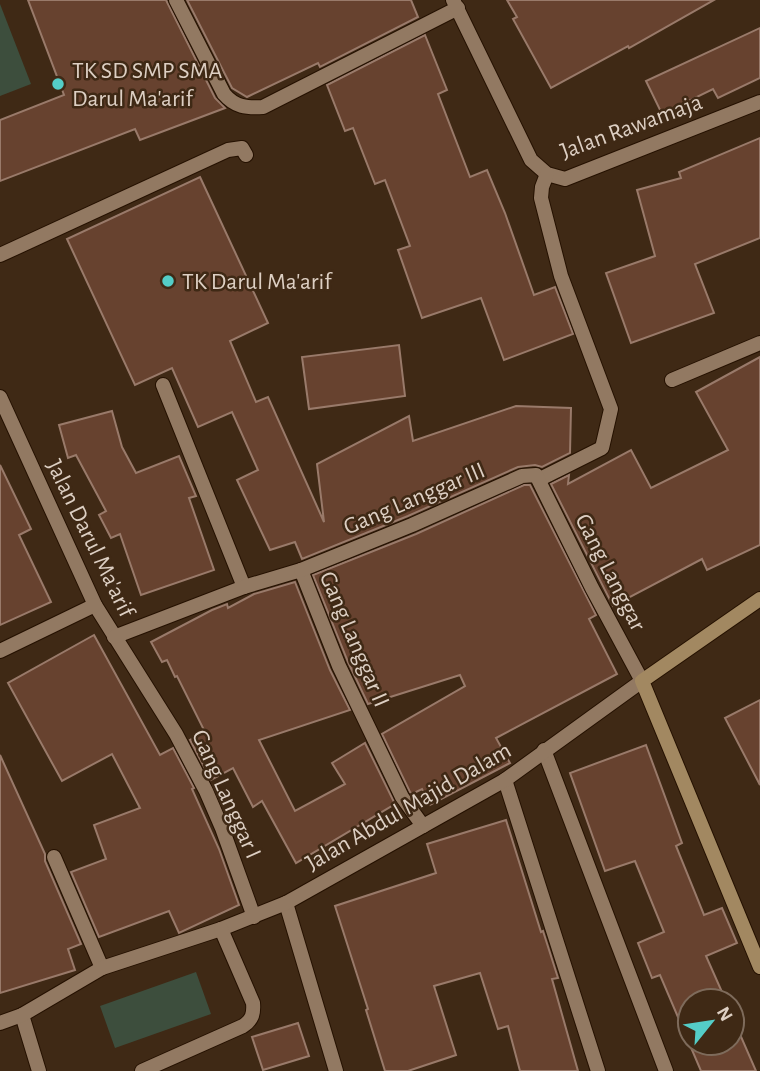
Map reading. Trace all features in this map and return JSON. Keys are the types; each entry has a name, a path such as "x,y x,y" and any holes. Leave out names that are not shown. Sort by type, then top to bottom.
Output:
{"street":[{"path":"176,0 224,94 234,104 247,108 263,107 456,4"},
{"name":"Jalan Rawamaja","path":"456,4 531,160 547,174 565,179 760,102"},
{"path":"0,255 228,150 242,148 246,156"},
{"path":"540,481 602,448 611,409 561,276 541,198 547,174"},
{"path":"672,380 760,343"},
{"path":"163,385 244,587"},
{"name":"Jalan Darul Ma'arif","path":"0,397 95,605 150,694"},
{"name":"Gang Langgar III","path":"301,570 522,476 533,474 540,481"},
{"name":"Gang Langgar","path":"540,481 592,588 642,681"},
{"name":"Gang Langgar II","path":"114,638 244,587 301,570 339,666 402,797 423,826"},
{"path":"760,599 642,681 760,967"},
{"path":"0,650 95,605"},
{"name":"Jalan Abdul Majid Dalam","path":"0,1023 22,1015 102,968 221,929 286,903 505,780 642,681"},
{"name":"Gang Langgar I","path":"150,694 176,734 206,791 254,916"},
{"path":"544,750 666,1071"},
{"path":"505,780 598,1071"},
{"path":"54,857 102,968"},
{"path":"286,903 336,1071"},
{"path":"142,1071 243,1026 252,1018 253,1003 221,929"},
{"path":"22,1015 39,1071"}],"green space":[{"path":"0,4 31,84 0,96"},
{"path":"196,972 211,1014 115,1048 100,1006"}],"building":[{"path":"28,0 166,0 215,98 225,108 140,140 135,129 0,181 0,120 64,95"},
{"path":"187,0 411,0 418,17 320,67 318,63 247,97 232,88"},
{"path":"507,0 714,0 551,88 513,19 517,17"},
{"path":"760,28 760,78 718,98 713,89 662,114 646,81"},
{"path":"425,35 447,90 438,94 470,177 487,170 534,295 555,287 573,334 504,360 481,298 422,318 398,250 410,246 385,180 375,184 353,128 345,131 327,85"},
{"path":"760,138 760,238 695,264 714,313 631,343 606,273 655,256 637,190 681,178 679,172"},
{"path":"200,177 268,323 230,341 256,402 268,397 324,522 317,464 409,416 413,441 516,406 571,408 570,453 542,467 518,467 302,559 295,542 270,550 237,480 258,470 232,412 198,427 172,368 135,385 67,239"},
{"path":"399,345 405,396 309,409 302,357"},
{"path":"760,357 760,545 707,570 702,559 613,606 551,484 569,475 568,484 631,450 651,488 728,450 696,392"},
{"path":"112,411 122,447 136,473 179,456 196,496 189,498 214,570 141,595 120,534 111,538 99,515 106,511 76,455 68,458 59,425"},
{"path":"0,465 31,529 19,535 51,602 0,625"},
{"path":"524,485 530,485 596,615 589,619 617,674 496,738 510,763 430,805 422,789 412,794 410,792 382,734 465,686 460,675 368,704 313,575 416,534"},
{"path":"295,582 330,670 350,710 259,740 295,811 345,784 332,763 365,743 395,804 296,863 262,801 253,807 233,768 211,780 190,740 205,732 177,676 175,677 167,660 162,662 151,642 212,610 227,604 228,608 254,594"},
{"path":"94,635 160,755 173,748 194,788 192,789 219,849 239,905 179,933 169,911 99,937 71,872 106,859 94,825 140,808 112,754 62,781 8,683"},
{"path":"760,700 760,785 725,718"},
{"path":"646,745 682,843 676,846 704,915 722,908 737,943 706,956 720,987 676,987 676,1012 660,975 652,978 638,943 664,932 635,861 605,871 570,773"},
{"path":"0,755 45,854 45,861 81,944 68,949 75,970 0,993"},
{"path":"506,820 558,978 552,979 578,1071 520,1071 508,1026 498,1029 480,973 434,986 456,1055 408,1071 385,1071 335,906 436,873 427,844"},
{"path":"298,1023 309,1056 263,1070 252,1037"},
{"path":"746,1048 756,1071 701,1071 695,1057 746,1057"}],"place":[{"name":"TK SD SMP SMA Darul Ma'arif","path":"58,84"},
{"name":"TK Darul Ma'arif","path":"168,281"}]}
